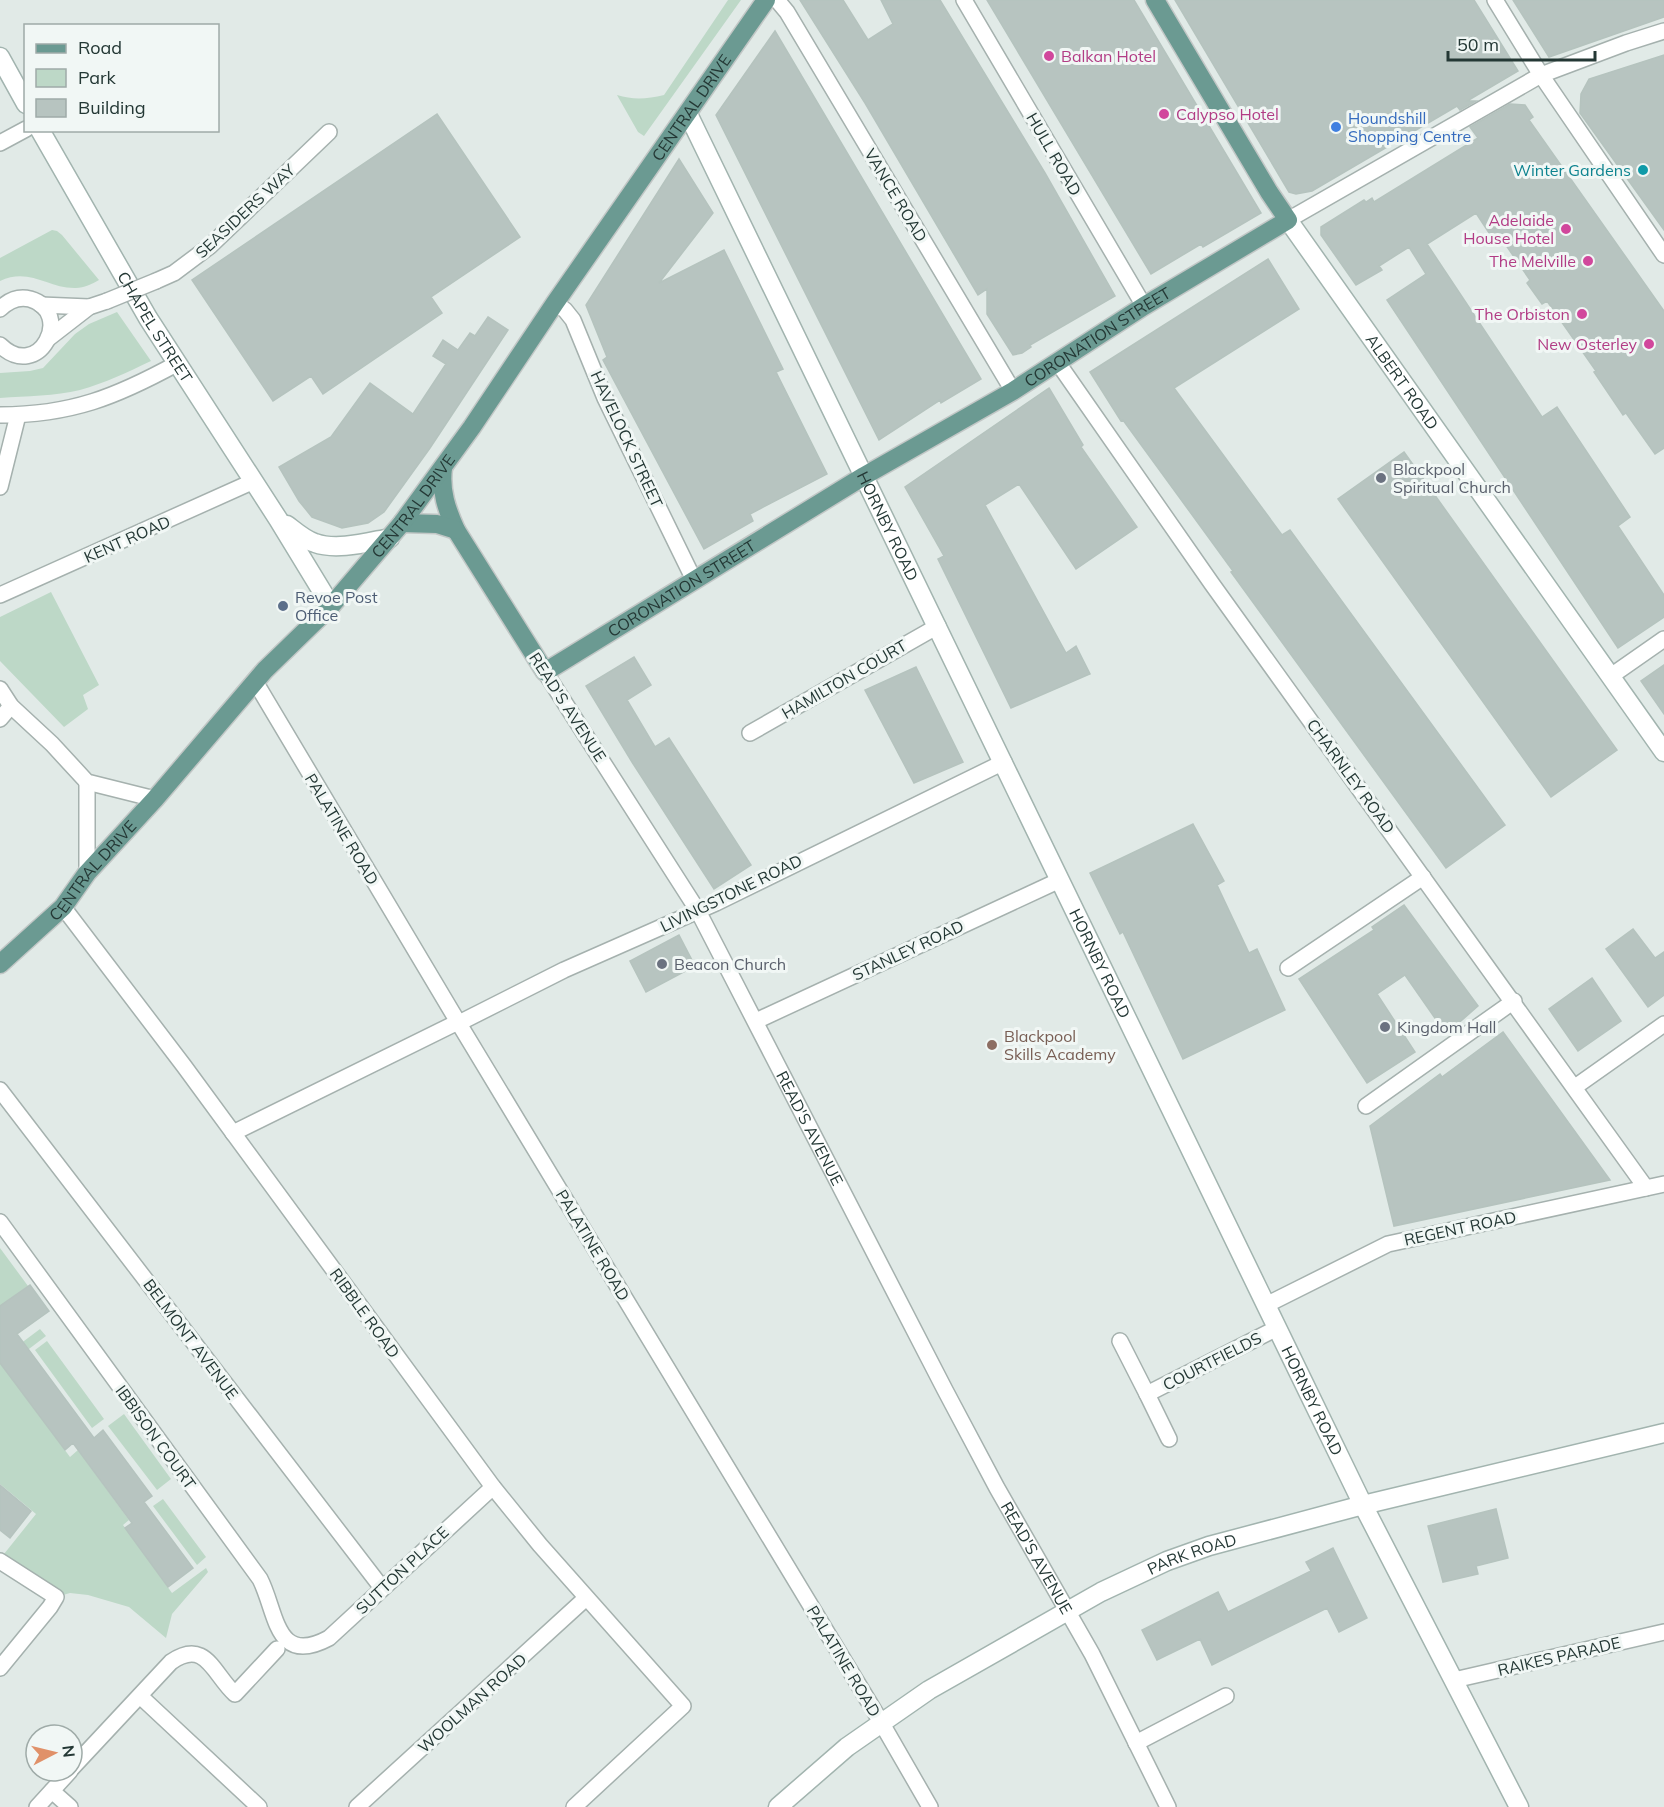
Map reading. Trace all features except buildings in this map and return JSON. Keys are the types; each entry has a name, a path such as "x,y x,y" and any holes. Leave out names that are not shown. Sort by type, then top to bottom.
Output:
{"main road":[{"name":"CENTRAL DRIVE","path":"1,961 63,907 87,873 155,799 266,670 331,606 402,523 472,427 555,303 766,0"},
{"name":"ALBERT ROAD","path":"1155,0 1269,192 1664,752"},
{"path":"0,57 24,100"},
{"name":"HORNBY ROAD","path":"688,114 1363,1505 1519,1807"},
{"name":"CHAPEL STREET","path":"41,132 120,272 331,606"},
{"name":"CORONATION STREET","path":"545,672 864,476 1013,391 1144,306 1288,220"},
{"name":"READ'S AVENUE","path":"443,468 444,499 456,530 545,672"},
{"name":"CHAPEL STREET","path":"278,519 316,544 362,543 390,538"},
{"path":"402,523 437,524 456,530"},
{"name":"PARK ROAD","path":"778,1807 847,1747 929,1690 1101,1592 1179,1557 1209,1546 1363,1505 1664,1433"}],"street":[{"name":"VANCE ROAD","path":"777,0 787,12 1013,391"},
{"name":"HULL ROAD","path":"964,0 1144,306"},
{"path":"1495,0 1541,75 1664,255"},
{"name":"CORONATION STREET","path":"1288,220 1541,75 1626,43 1664,32"},
{"path":"0,143 24,130"},
{"name":"SEASIDERS WAY","path":"0,361 38,351 49,338 89,307 174,273 210,246 328,132"},
{"name":"SEASIDERS WAY","path":"0,309 7,302 25,298 41,305 89,307"},
{"name":"HAVELOCK STREET","path":"555,303 573,320 605,398 694,580"},
{"path":"41,305 50,320 49,338"},
{"path":"0,345 13,355 21,356"},
{"path":"0,415 63,410 100,401 142,383 178,363"},
{"name":"CHARNLEY ROAD","path":"1058,363 1197,562 1647,1188"},
{"path":"0,487 18,415"},
{"name":"KENT ROAD","path":"0,595 254,482"},
{"name":"HAMILTON COURT","path":"750,733 938,626"},
{"path":"1611,676 1664,639"},
{"name":"READ'S AVENUE","path":"545,672 698,911 945,1390 997,1488 1068,1611 1168,1807"},
{"name":"PALATINE ROAD","path":"256,683 930,1807"},
{"path":"0,689 11,706 52,744 87,782 155,799"},
{"path":"0,719 11,706"},
{"name":"LIVINGSTONE ROAD","path":"233,1133 564,970 698,911 1004,762"},
{"path":"87,782 87,873"},
{"path":"1288,968 1424,878"},
{"name":"STANLEY ROAD","path":"756,1021 1060,880"},
{"name":"RIBBLE ROAD","path":"63,907 184,1066 493,1487 586,1598 683,1706 574,1807"},
{"path":"1366,1106 1514,1001"},
{"path":"1575,1087 1664,1024"},
{"name":"BELMONT AVENUE","path":"0,1090 382,1588"},
{"name":"REGENT ROAD","path":"1266,1305 1388,1244 1664,1184"},
{"name":"IBBISON COURT","path":"0,1222 260,1579 268,1594 276,1626 281,1634 296,1645 306,1646"},
{"name":"COURTFIELDS","path":"1147,1394 1277,1328"},
{"name":"COURTFIELDS","path":"1120,1341 1169,1439"},
{"name":"SUTTON PLACE","path":"306,1646 318,1644 329,1638 493,1487"},
{"path":"0,1561 56,1597 0,1668"},
{"name":"WOOLMAN ROAD","path":"357,1807 586,1598"},
{"name":"RAIKES PARADE","path":"1454,1680 1664,1632"},
{"path":"84,1756 171,1662 181,1655 191,1653 207,1659 222,1681 235,1694 277,1650"},
{"path":"140,1696 259,1807"},
{"path":"1136,1743 1226,1696"},
{"path":"37,1807 59,1783"},
{"path":"52,1791 70,1807"}],"green space":[{"path":"728,0 741,0 644,136 638,132 617,95 640,98 664,95"},
{"path":"52,230 62,235 99,280 85,287 76,288 21,276 0,281 0,258"},
{"path":"117,312 151,361 107,381 80,390 51,395 0,398 0,373 43,368 75,334 89,324"},
{"path":"51,592 99,685 83,695 88,709 64,727 0,661 0,617"},
{"path":"0,1248 28,1286 0,1306"},
{"path":"40,1329 46,1336 4,1368 70,1457 78,1450 129,1520 123,1525 172,1593 206,1568 208,1572 172,1614 166,1638 129,1607 88,1595 70,1593 56,1597 0,1559 36,1514 0,1484 0,1359"},
{"path":"47,1341 104,1419 92,1428 35,1350"},
{"path":"124,1414 171,1479 157,1490 108,1426"},
{"path":"163,1499 206,1557 197,1565 153,1506"}],"place":[{"name":"Balkan Hotel","path":"1049,56"},
{"name":"Calypso Hotel","path":"1164,114"},
{"name":"Houndshill Shopping Centre","path":"1336,127"},
{"name":"Winter Gardens","path":"1643,170"},
{"name":"Adelaide House Hotel","path":"1566,229"},
{"name":"The Melville","path":"1588,261"},
{"name":"The Orbiston","path":"1582,314"},
{"name":"New Osterley","path":"1649,344"},
{"name":"Blackpool Spiritual Church","path":"1381,478"},
{"name":"Revoe Post Office","path":"283,606"},
{"name":"Beacon Church","path":"662,964"},
{"name":"Kingdom Hall","path":"1385,1027"},
{"name":"Blackpool Skills Academy","path":"992,1045"}]}
